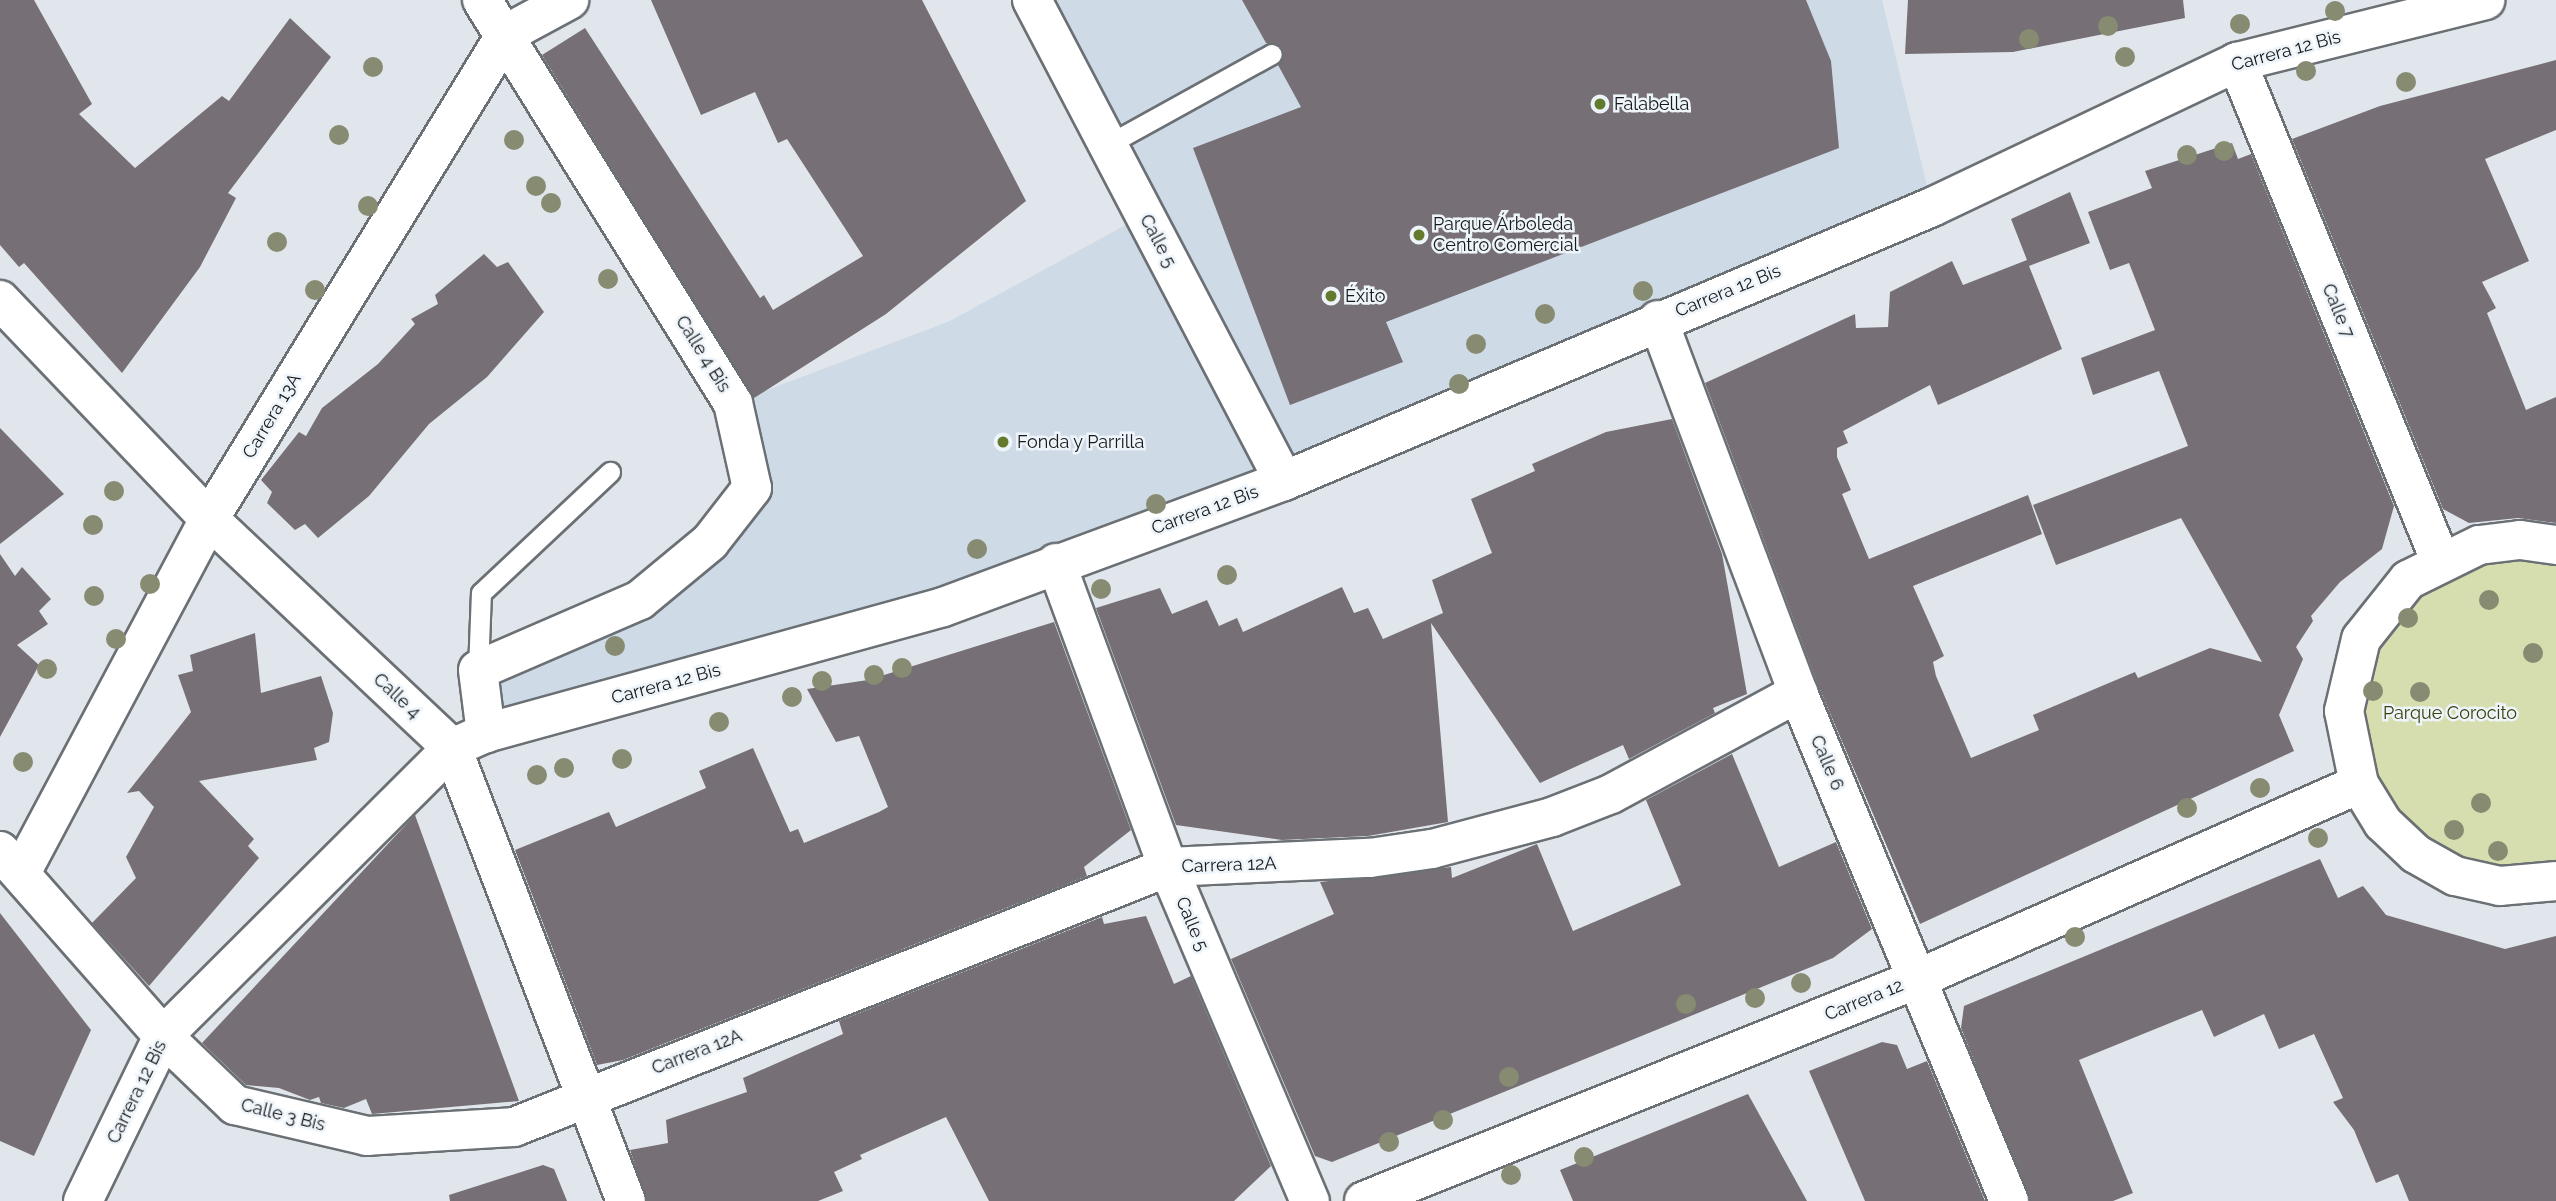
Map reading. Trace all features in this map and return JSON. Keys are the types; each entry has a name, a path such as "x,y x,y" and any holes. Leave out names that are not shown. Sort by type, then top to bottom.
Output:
{"street":[{"name":"Calle 4 Bis","path":"478,670 640,600 710,542 752,488 733,403 506,34 482,0"},
{"path":"506,34 569,0"},
{"name":"Calle 5","path":"1032,0 1284,481"},
{"name":"Carrera 12 Bis","path":"83,1201 163,1036 452,748 486,733 943,607 1056,563 1284,481 1658,320 1931,207 2237,62 2485,0"},
{"name":"Carrera 13A","path":"11,861 209,520 506,34"},
{"name":"Calle 7","path":"2237,62 2440,560"},
{"name":"Calle 4","path":"0,300 209,520 452,748 626,1201"},
{"name":"Calle 6","path":"1658,320 1798,693 2009,1201"},
{"path":"2556,545 2520,540 2479,545 2440,560 2399,589 2361,639 2344,711 2358,784 2383,823 2407,846 2455,876 2500,886 2556,881"},
{"name":"Calle 5","path":"1056,563 1168,867 1310,1201"},
{"path":"478,670 486,733"},
{"name":"Carrera 12A","path":"585,1096 1168,867 1370,858 1493,835 1611,794 1798,693"},
{"name":"Carrera 12","path":"1364,1201 1917,979 2358,784"},
{"name":"Calle 3 Bis","path":"11,861 163,1036 236,1105 367,1136 513,1127 585,1096"}],"lane":[{"path":"1107,145 1272,54"},
{"path":"478,670 481,593 610,472"}],"shaded area":[{"name":"Parque Árboleda Centro Comercial","path":"1032,0 1882,0 1932,207 1284,481 486,733 478,670 640,600 752,487 733,403 950,321 1144,215"}],"green space":[{"name":"Parque Corocito","path":"2556,545 2556,881 2416,854 2344,711 2408,580"}],"building":[{"path":"0,0 34,0 92,104 79,114 135,168 222,96 229,101 290,18 331,57 228,193 236,198 200,267 122,373 24,263 19,267 0,245"},
{"path":"651,0 922,0 1026,201 886,314 754,398 542,55 585,28 760,298 764,295 773,310 863,256 787,139 778,143 755,92 701,115"},
{"name":"Parque Árboleda Centro Comercial","path":"1242,0 1806,0 1831,61 1839,148 1386,322 1403,362 1290,405 1193,148 1301,107 1278,65 1283,49 1266,43"},
{"path":"1908,0 2183,0 2185,18 2013,52 1905,54"},
{"path":"2556,60 2556,130 2485,159 2529,261 2482,282 2496,308 2487,313 2526,410 2556,397 2556,523 2518,518 2469,523 2443,509 2292,139 2380,106"},
{"path":"2232,143 2238,159 2251,154 2394,506 2382,549 2340,582 2311,616 2313,621 2296,647 2303,659 2279,715 2294,751 1920,924 1818,685 1705,383 1855,314 1856,328 1888,327 1890,292 1952,261 1963,285 2027,260 2011,219 2070,192 2090,243 2029,266 2062,349 1938,405 1930,385 1843,431 1848,443 1837,448 1837,457 1851,490 1842,494 1869,559 2028,495 2042,534 1913,586 1944,656 1933,662 1936,676 1971,758 2039,730 2033,715 2135,672 2138,678 2210,648 2262,662 2181,518 2056,565 2033,505 2188,446 2159,371 2093,395 2081,358 2155,330 2129,263 2110,270 2088,212 2152,188 2145,171"},
{"path":"484,254 497,267 508,262 544,312 487,377 429,424 369,496 318,538 305,524 295,530 267,503 272,492 261,480 299,432 306,436 322,408 378,364 415,324 411,319 438,304 435,295"},
{"path":"1672,419 1722,554 1747,694 1713,708 1715,713 1629,759 1623,745 1540,783 1431,623 1448,822 1368,836 1282,840 1176,825 1096,608 1160,588 1172,614 1207,600 1219,626 1237,618 1243,632 1342,587 1354,613 1368,608 1383,639 1443,613 1432,580 1492,553 1471,499 1535,471 1532,464 1606,432"},
{"path":"0,428 64,494 0,544"},
{"path":"0,554 15,576 22,567 51,599 39,611 48,624 17,645 39,665 0,737"},
{"path":"1054,622 1131,830 1084,867 1087,876 623,1060 597,1065 515,850 609,812 616,827 706,788 699,771 753,748 790,832 798,829 804,843 879,812 888,807 859,736 836,742 807,689 868,680"},
{"path":"255,633 261,693 321,676 333,713 329,742 314,748 317,760 199,781 254,839 248,846 259,858 149,986 92,923 136,878 126,857 154,807 139,791 127,793 191,712 178,675 193,671 190,655"},
{"path":"1732,754 1779,867 1836,842 1872,929 1833,958 1332,1162 1315,1156 1231,959 1334,914 1320,882 1451,867 1452,878 1537,844 1573,931 1681,885 1646,800"},
{"path":"415,815 519,1101 372,1114 366,1099 344,1108 321,1103 319,1097 310,1100 279,1088 246,1085 202,1043"},
{"path":"2320,859 2338,898 2363,886 2386,915 2505,949 2556,936 2556,1201 2409,1201 2398,1174 2376,1183 2354,1130 2333,1102 2343,1098 2314,1034 2279,1049 2264,1014 2214,1037 2202,1010 2079,1060 2133,1193 2113,1201 2030,1201 1961,1028 1964,1006"},
{"path":"0,913 91,1030 34,1156 0,1141"},
{"path":"1146,916 1174,984 1191,976 1271,1166 1234,1201 989,1201 946,1117 860,1155 862,1159 834,1172 843,1191 818,1201 647,1201 630,1150 668,1143 666,1120 747,1092 743,1078 843,1034 839,1021 1102,917 1104,924"},
{"path":"1882,1042 1897,1045 1907,1069 1927,1061 1985,1201 1865,1201 1809,1071"},
{"path":"1748,1094 1807,1201 1573,1201 1560,1170"},
{"path":"543,1165 554,1169 567,1201 450,1201 449,1195"}],"place":[{"name":"Falabella","path":"1600,104"},
{"name":"Parque Árboleda Centro Comercial","path":"1419,235"},
{"name":"Éxito","path":"1331,296"},
{"name":"Fonda y Parrilla","path":"1003,442"}]}
